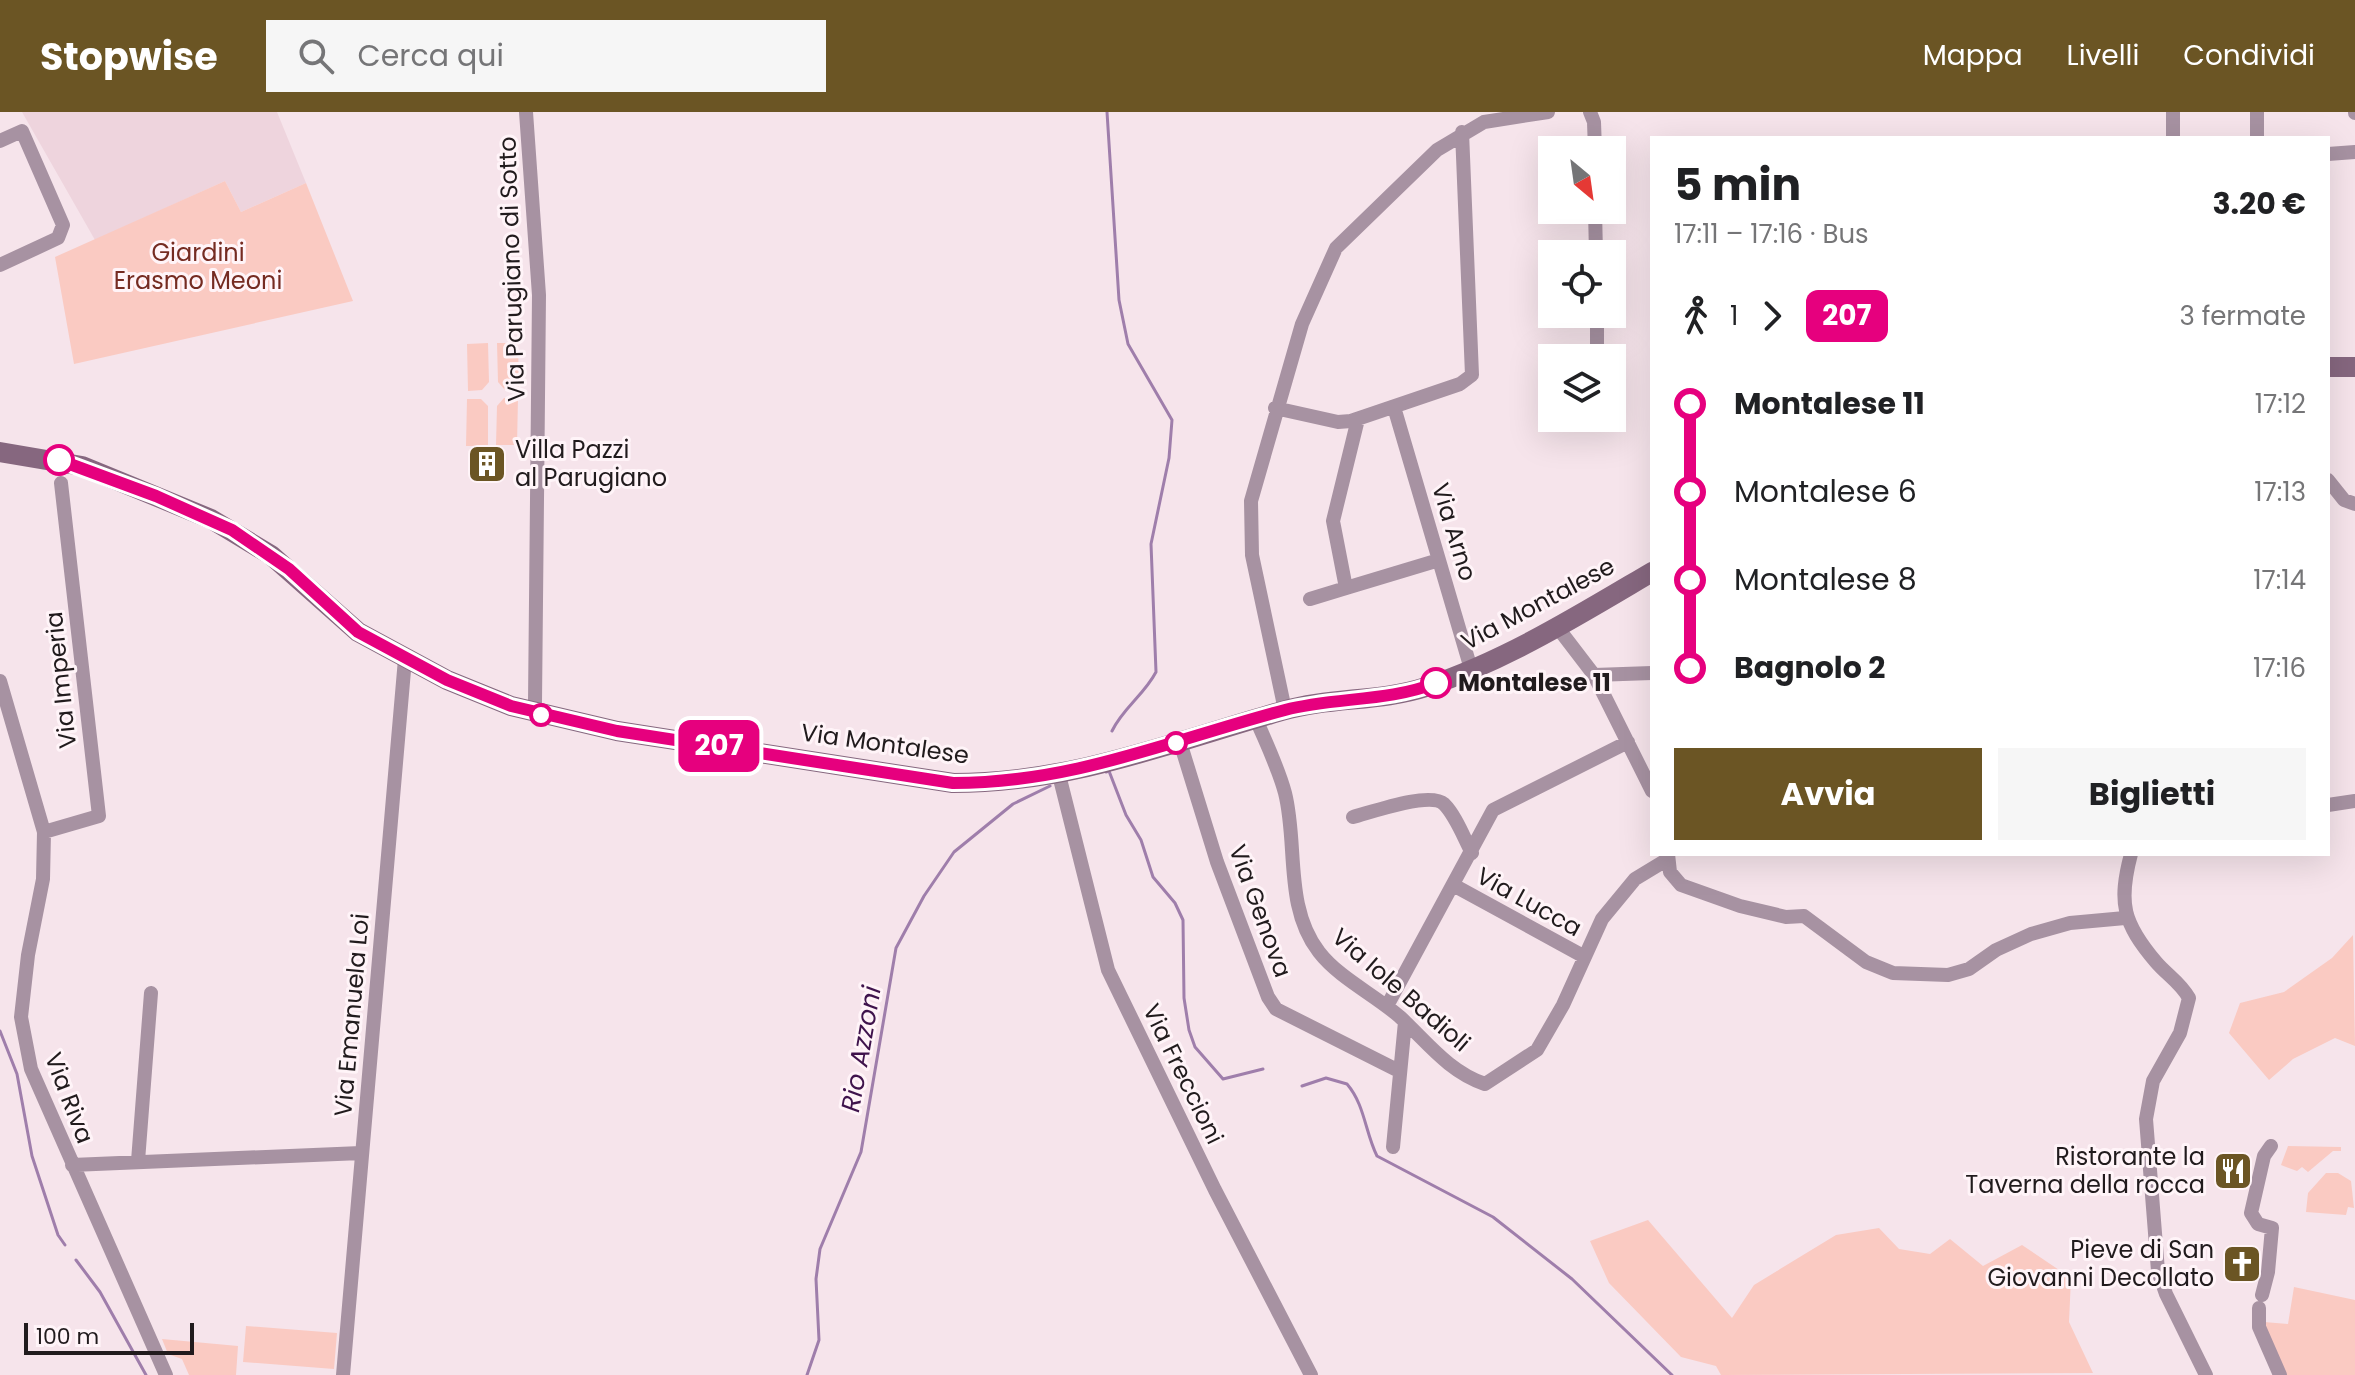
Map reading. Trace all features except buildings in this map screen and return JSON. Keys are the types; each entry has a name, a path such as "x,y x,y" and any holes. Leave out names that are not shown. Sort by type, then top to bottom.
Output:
{"street":[{"name":"Via Parugiano di Sotto","path":"526,112 539,295 539,495 535,703 531,712"},
{"path":"1285,710 1252,555 1251,501 1275,408 1302,324 1336,248 1437,150 1462,132 1484,122 1548,112"},
{"path":"1590,112 1594,136"},
{"path":"2173,112 2173,136"},
{"path":"2257,112 2257,136"},
{"path":"0,141 22,131 63,225 58,238 0,265"},
{"path":"1275,408 1338,422 1358,419 1460,384 1472,375 1462,132"},
{"path":"2330,154 2355,152"},
{"path":"2330,367 2355,366"},
{"name":"Via Arno","path":"1394,407 1471,669"},
{"path":"1346,588 1333,521 1358,419"},
{"name":"Via Montalese","path":"0,452 82,466 211,519 271,555 339,617 405,659 531,712 617,731 953,783 1008,783 1059,775 1285,710 1424,688 1558,628 1650,573"},
{"path":"2330,482 2344,500 2355,504"},
{"name":"Via Imperia","path":"44,832 99,816 61,483"},
{"path":"1310,599 1439,560"},
{"path":"1558,628 1594,675 1650,787"},
{"name":"Via Emanuela Loi","path":"343,1375 405,659"},
{"path":"1594,675 1650,673"},
{"name":"Via Riva","path":"0,681 44,832 43,879 28,955 21,1017 31,1069 166,1375"},
{"name":"Via Iole Badioli","path":"1256,719 1285,793 1296,892 1313,943 1322,956 1387,1006 1450,1066 1485,1084 1537,1050 1563,1005 1602,919 1625,888 1668,856"},
{"name":"Via Genova","path":"1180,742 1217,862 1268,997 1276,1009 1399,1071"},
{"path":"1387,1006 1455,886 1493,810 1628,742"},
{"name":"Via Freccioni","path":"1059,775 1108,970 1215,1190 1311,1375"},
{"path":"1353,817 1426,799 1445,805 1472,853"},
{"path":"2330,805 2355,801"},
{"path":"1668,856 1670,872 1681,885 1740,906 1786,917 1804,916 1825,928 1866,962 1893,973 1948,975 1969,969 1996,950 2031,934 2070,923 2125,918"},
{"path":"2131,856 2122,901 2125,918 2157,964 2178,980 2189,998 2180,1033 2153,1081 2146,1119 2158,1271 2206,1375"},
{"name":"Via Lucca","path":"1455,886 1583,956"},
{"path":"138,1161 151,993"},
{"path":"1393,1147 1405,1022"},
{"path":"2271,1146 2264,1156 2251,1213 2258,1224 2272,1228 2259,1327 2280,1375"},
{"path":"72,1165 361,1153"}],"shaded area":[{"path":"22,112 277,112 306,183 241,212 225,181 95,240"}],"green space":[{"name":"Giardini Erasmo Meoni","path":"225,181 241,212 306,183 353,301 74,364 55,257"},
{"path":"488,343 489,382 482,390 468,391 467,344"},
{"path":"497,343 518,343 519,389 505,390 498,382"},
{"path":"504,398 518,398 517,445 496,445 497,406"},
{"path":"467,399 481,399 488,406 488,446 466,446"},
{"path":"2353,935 2355,1046 2335,1038 2293,1059 2269,1080 2229,1033 2240,1003 2284,992 2332,958"},
{"path":"2288,1146 2341,1147 2341,1151 2333,1151 2308,1172 2302,1167 2297,1171 2281,1165"},
{"path":"2326,1173 2338,1173 2351,1181 2354,1208 2348,1207 2346,1215 2306,1212 2308,1193"},
{"path":"1648,1220 1732,1318 1754,1285 1836,1235 1879,1228 1899,1249 1930,1254 1950,1239 1983,1266 2022,1245 2071,1278 2069,1322 2093,1373 1721,1375 1716,1366 1681,1357 1609,1283 1590,1241"},
{"path":"2294,1287 2355,1300 2355,1375 2287,1375 2279,1363 2264,1322 2288,1324"},
{"path":"246,1326 337,1333 334,1369 243,1362"},
{"path":"162,1339 238,1346 236,1375 189,1375 182,1359 168,1354"}],"waterway":[{"path":"1107,112 1119,300 1128,344 1172,420 1169,458 1151,544 1156,672 1112,731"},
{"path":"1106,772 1109,771 1126,815 1141,840 1153,877 1175,903 1183,920 1184,998 1195,1047 1223,1079 1263,1069"},
{"name":"Rio Azzoni","path":"807,1375 819,1340 816,1279 820,1249 861,1152 896,948 924,896 954,852 1013,804 1050,786"},
{"path":"0,1031 17,1074 32,1156 58,1235 65,1245"},
{"path":"1302,1086 1326,1078 1347,1084 1358,1101 1377,1156 1493,1217 1572,1279 1672,1375"},
{"path":"76,1260 100,1292 146,1375"}],"bus line":[{"name":"207","path":"59,460 82,466 211,519 254,542 289,569 358,632 447,680 531,712 617,731 953,783 1008,783 1071,772 1285,710 1391,694 1436,683"}],"place":[{"name":"Villa Pazzi al Parugiano","path":"487,464"},
{"name":"Montalese 11","path":"1436,683"},
{"name":"Ristorante la Taverna della rocca","path":"2233,1171"},
{"name":"Pieve di San Giovanni Decollato","path":"2242,1264"}]}
